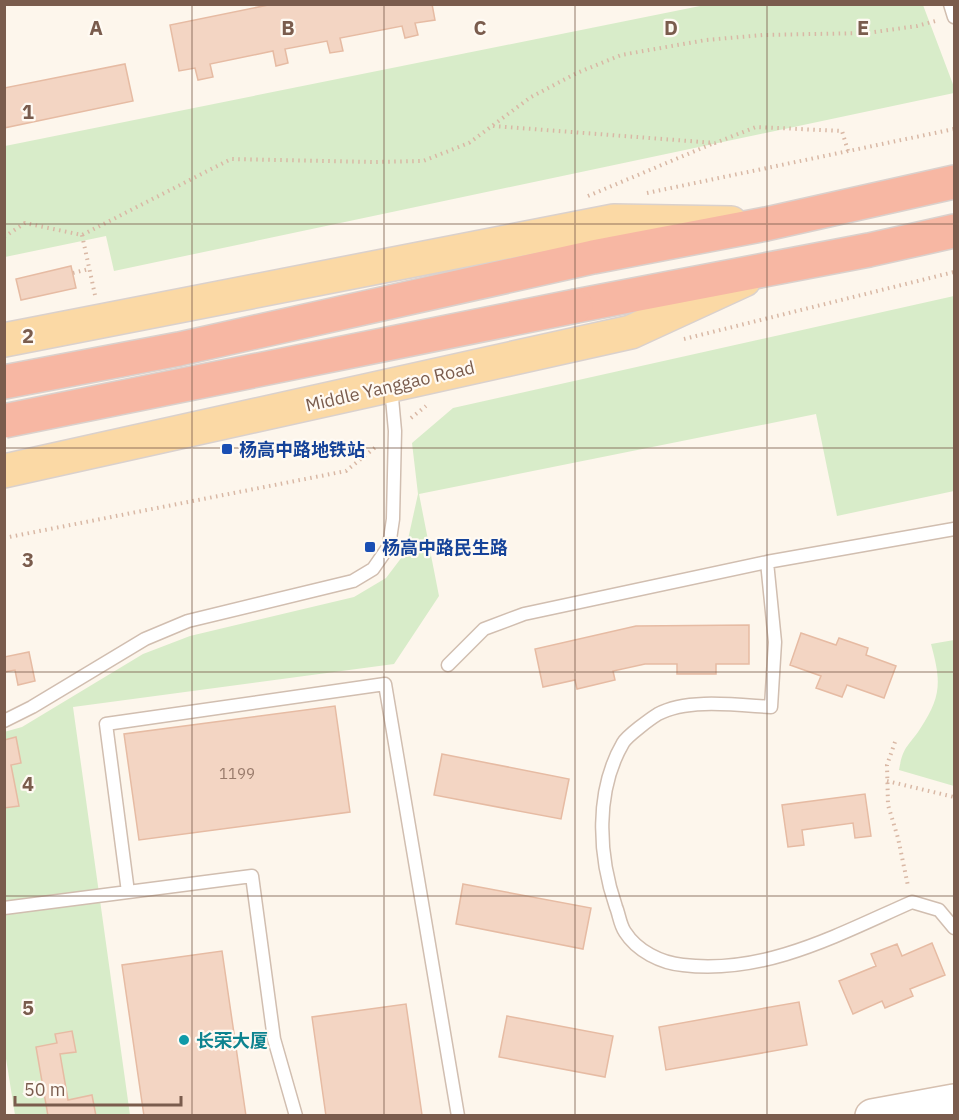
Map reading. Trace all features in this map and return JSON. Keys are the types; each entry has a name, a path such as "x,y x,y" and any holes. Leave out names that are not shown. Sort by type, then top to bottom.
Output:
{"highway":[{"path":"4,382 179,348 565,262 766,224 954,182"},
{"name":"Middle Yanggao Road","path":"4,421 954,231"}],"main road":[{"path":"4,340 614,221 766,224"},
{"name":"Middle Yanggao Road","path":"4,471 631,332 765,270"}],"street":[{"path":"872,1116 954,1101"}],"lane":[{"path":"950,4 954,16"},
{"path":"4,721 32,707 145,639 177,625 353,581 373,569 389,546 392,528 395,431 391,387"},
{"path":"448,664 484,629 525,614 767,562 954,529"},
{"path":"767,562 775,642 771,706 695,704 659,714 624,741 609,776 601,823 608,882 625,932 648,955 681,965 740,965 788,955 912,902 939,910 954,928"},
{"path":"128,892 106,724 385,684 458,1116"},
{"path":"4,908 252,876 274,1039 296,1116"}],"path":[{"path":"4,237 25,223 82,235 231,159 423,161 469,143 531,96 577,73 621,55 706,40 764,35 867,33 917,26 954,16"},
{"path":"492,126 715,143"},
{"path":"579,200 756,127 842,131 848,151"},
{"path":"82,235 95,295"},
{"path":"73,273 89,269"},
{"path":"683,340 954,272"},
{"path":"4,538 346,471 432,401"},
{"path":"895,742 887,765 888,805 912,902"},
{"path":"887,781 954,797"}],"green space":[{"path":"705,5 923,5 954,87 954,93 114,271 106,236 5,257 5,146"},
{"path":"954,296 954,491 837,516 816,414 419,494 439,596 394,664 73,707 130,1115 15,1115 4,1046 4,732 22,727 143,654 190,636 354,597 386,578 405,553 418,494 412,443 453,408"},
{"path":"954,640 954,786 899,770 906,747 920,729 936,697 938,678 931,644"}],"building":[{"path":"273,4 432,4 435,20 415,23 418,35 405,38 402,26 340,38 343,51 330,53 327,41 285,49 288,63 276,66 273,51 210,64 213,77 198,80 195,68 179,71 170,25"},
{"path":"125,64 133,101 4,128 4,88"},
{"path":"71,266 76,288 21,300 16,279"},
{"path":"749,625 749,664 716,664 716,674 677,674 677,664 645,664 613,671 615,680 577,689 575,680 543,687 535,649 636,626"},
{"path":"801,633 836,645 839,638 868,648 866,655 896,666 884,698 847,685 842,697 816,688 821,676 790,665"},
{"path":"29,652 35,681 18,685 15,670 4,672 4,657"},
{"path":"335,706 350,812 139,840 124,734"},
{"path":"16,737 21,763 11,765 19,806 4,808 4,740"},
{"path":"442,754 569,779 561,819 434,795"},
{"path":"865,794 871,836 855,838 853,823 802,830 804,845 788,847 782,805"},
{"path":"463,884 591,908 583,949 456,924"},
{"path":"932,943 945,975 910,989 913,996 885,1008 882,1001 853,1014 839,981 876,966 871,954 897,944 902,956"},
{"name":"长荣大厦","path":"222,951 246,1116 144,1116 122,965"},
{"path":"799,1002 807,1045 666,1070 659,1027"},
{"path":"406,1004 422,1115 326,1116 312,1017"},
{"path":"507,1016 613,1036 605,1077 499,1057"},
{"path":"72,1031 76,1052 60,1054 68,1100 92,1095 96,1116 48,1116 36,1047 57,1043 55,1034"}],"place":[{"name":"杨高中路地铁站","path":"227,449"},
{"name":"杨高中路民生路","path":"370,547"},
{"name":"长荣大厦","path":"184,1040"}]}
